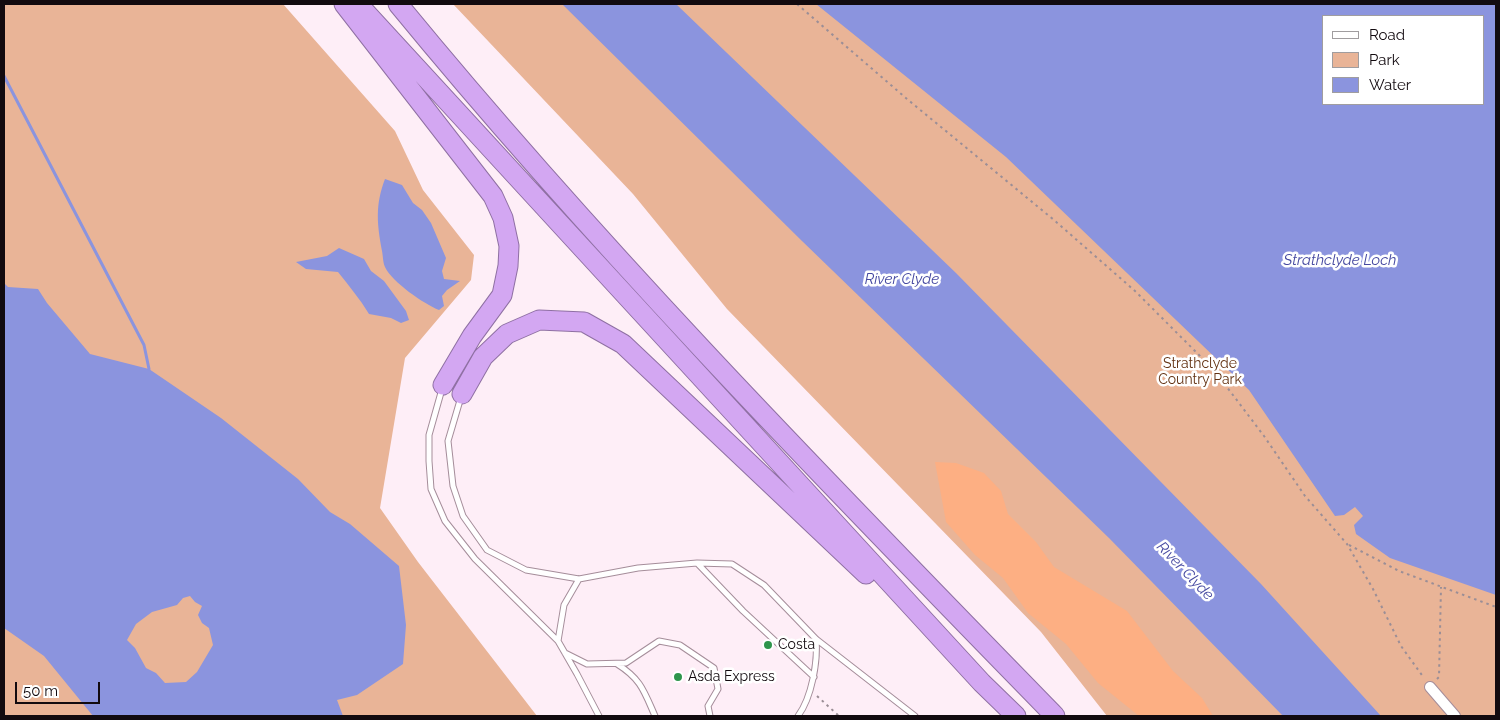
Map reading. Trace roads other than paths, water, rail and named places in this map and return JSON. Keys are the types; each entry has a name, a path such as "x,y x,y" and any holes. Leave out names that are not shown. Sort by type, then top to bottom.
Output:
{"highway":[{"path":"344,4 493,196 504,218 509,246 508,266 502,295 472,336 443,385"},
{"path":"358,4 982,683"},
{"path":"398,4 470,91 646,288 821,475 1055,716"},
{"path":"462,394 483,357 489,351 507,334 539,320 584,322 623,344 1016,716"}],"street":[{"path":"1430,687 1455,716"}],"lane":[{"path":"443,385 429,435 429,461 431,489 445,521 475,559 558,641 578,674 599,716"},
{"path":"462,394 448,441 453,486 463,516 487,550 526,570 579,579 638,568 697,563 732,564 764,585 816,639 915,716"},
{"path":"697,563 743,611 814,677"},
{"path":"558,641 564,604 579,579"},
{"path":"798,716 814,677 817,650 816,639"},
{"path":"565,653 587,664 617,664 626,663 659,641 680,645 714,668 718,689 708,706 710,716"},
{"path":"617,664 630,672 642,685 655,716"}],"water":[{"name":"River Clyde","path":"562,4 676,4 956,273 1261,584 1381,716 1283,716 1109,538 802,241"},
{"name":"Strathclyde Loch","path":"816,4 1496,4 1496,595 1390,558 1356,534 1354,525 1363,516 1355,507 1344,515 1335,516 1249,390 1006,157"},
{"path":"385,179 402,185 413,203 422,210 431,223 446,258 442,271 444,279 460,281 442,296 444,306 439,310 409,292 394,279 385,267 379,232 378,206"},
{"path":"339,248 364,259 371,271 384,281 406,311 409,320 401,323 391,318 369,314 338,272 306,269 296,262 327,256"},
{"path":"4,283 8,287 38,289 47,303 90,354 149,369 221,418 298,479 330,512 350,524 399,566 406,625 403,664 357,695 337,700 343,716 93,716 44,656 4,628","holes":["190,596 202,606 198,615 202,623 209,628 213,645 197,672 186,682 165,683 156,673 146,668 135,648 127,640 136,624 152,612 177,605 183,598"]}],"waterway":[{"path":"4,76 144,345 149,369"}],"place":[{"name":"Costa","path":"768,645"},
{"name":"Asda Express","path":"678,677"}],"park label":[{"name":"Strathclyde Country Park","path":"1200,372"}]}
